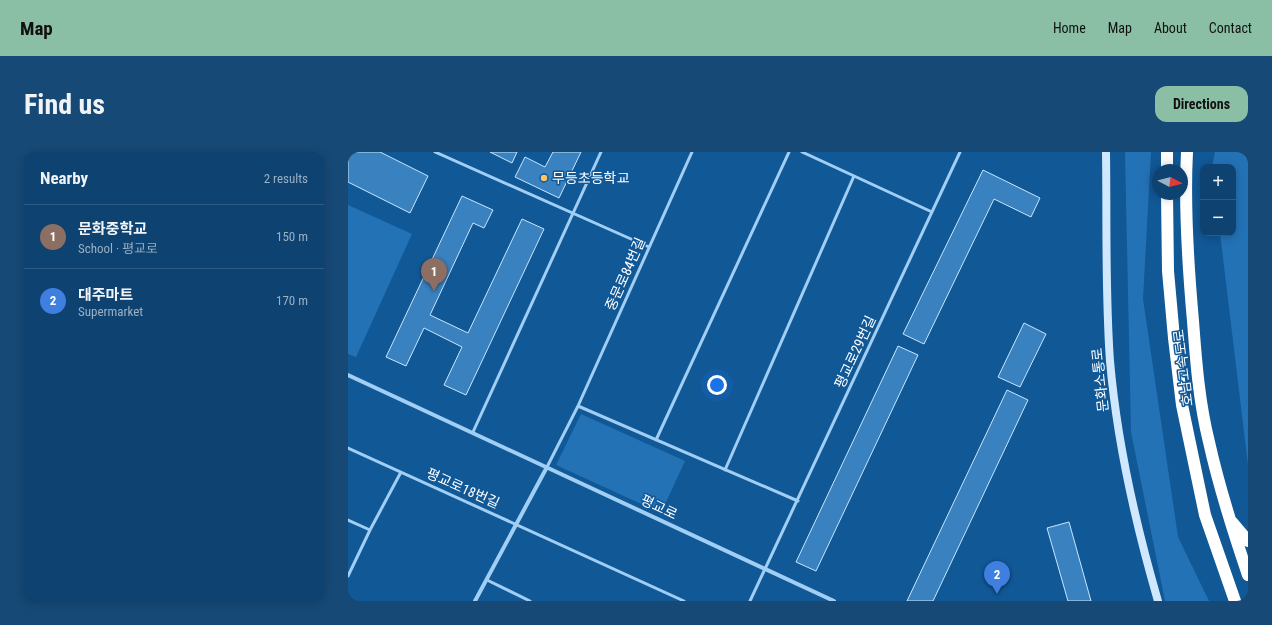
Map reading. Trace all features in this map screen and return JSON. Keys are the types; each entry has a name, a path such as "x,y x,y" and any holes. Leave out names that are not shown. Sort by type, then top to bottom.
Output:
{"highway":[{"path":"1167,152 1167,164"},
{"name":"호남고속도로","path":"1187,152 1186,180 1190,282 1197,373 1208,440 1229,519 1248,575"},
{"name":"호남고속도로","path":"1167,200 1168,271 1182,405 1205,515 1235,601"},
{"path":"1229,519 1248,541"}],"street":[{"name":"문화소통로","path":"1106,152 1106,285 1111,369 1118,426 1132,502 1141,542 1158,601"},
{"name":"평교로","path":"348,375 766,568 834,601"},
{"path":"475,601 547,467"}],"lane":[{"path":"435,152 649,247"},
{"path":"473,432 601,152"},
{"name":"중문로84번길","path":"547,467 578,406 692,152"},
{"path":"656,440 789,152"},
{"path":"802,152 932,212"},
{"name":"평교로29번길","path":"750,601 960,152"},
{"path":"725,470 854,176"},
{"path":"578,406 798,501"},
{"name":"평교로18번길","path":"348,448 684,601"},
{"path":"348,576 370,530 401,472"},
{"path":"348,520 370,530"},
{"path":"487,580 530,601"}],"shaded area":[{"path":"1125,152 1151,152 1143,299 1178,537 1209,601 1165,601 1131,432"},
{"path":"1215,152 1248,152 1248,465 1220,236 1236,236 1236,164 1213,164"},
{"path":"348,205 412,234 356,357 348,354"},
{"path":"581,414 685,461 661,513 556,465"}],"building":[{"path":"348,152 380,152 428,176 410,213 348,182"},
{"path":"490,152 517,152 512,163"},
{"path":"553,152 581,152 559,198 515,177 525,157 545,167"},
{"path":"983,170 1040,198 1031,217 994,199 924,344 903,334"},
{"path":"462,196 493,210 484,228 473,223 430,315 468,333 522,219 544,229 466,395 444,385 462,347 424,328 406,366 386,357"},
{"path":"1024,323 1046,334 1020,387 998,377"},
{"path":"898,346 918,355 816,571 796,562"},
{"path":"1007,390 1028,400 933,601 907,601"},
{"path":"1069,522 1091,601 1068,601 1047,528"}],"place":[{"name":"무등초등학교","path":"544,178"},
{"name":"문화중학교","path":"434,291"},
{"name":"대주마트","path":"997,594"}]}
